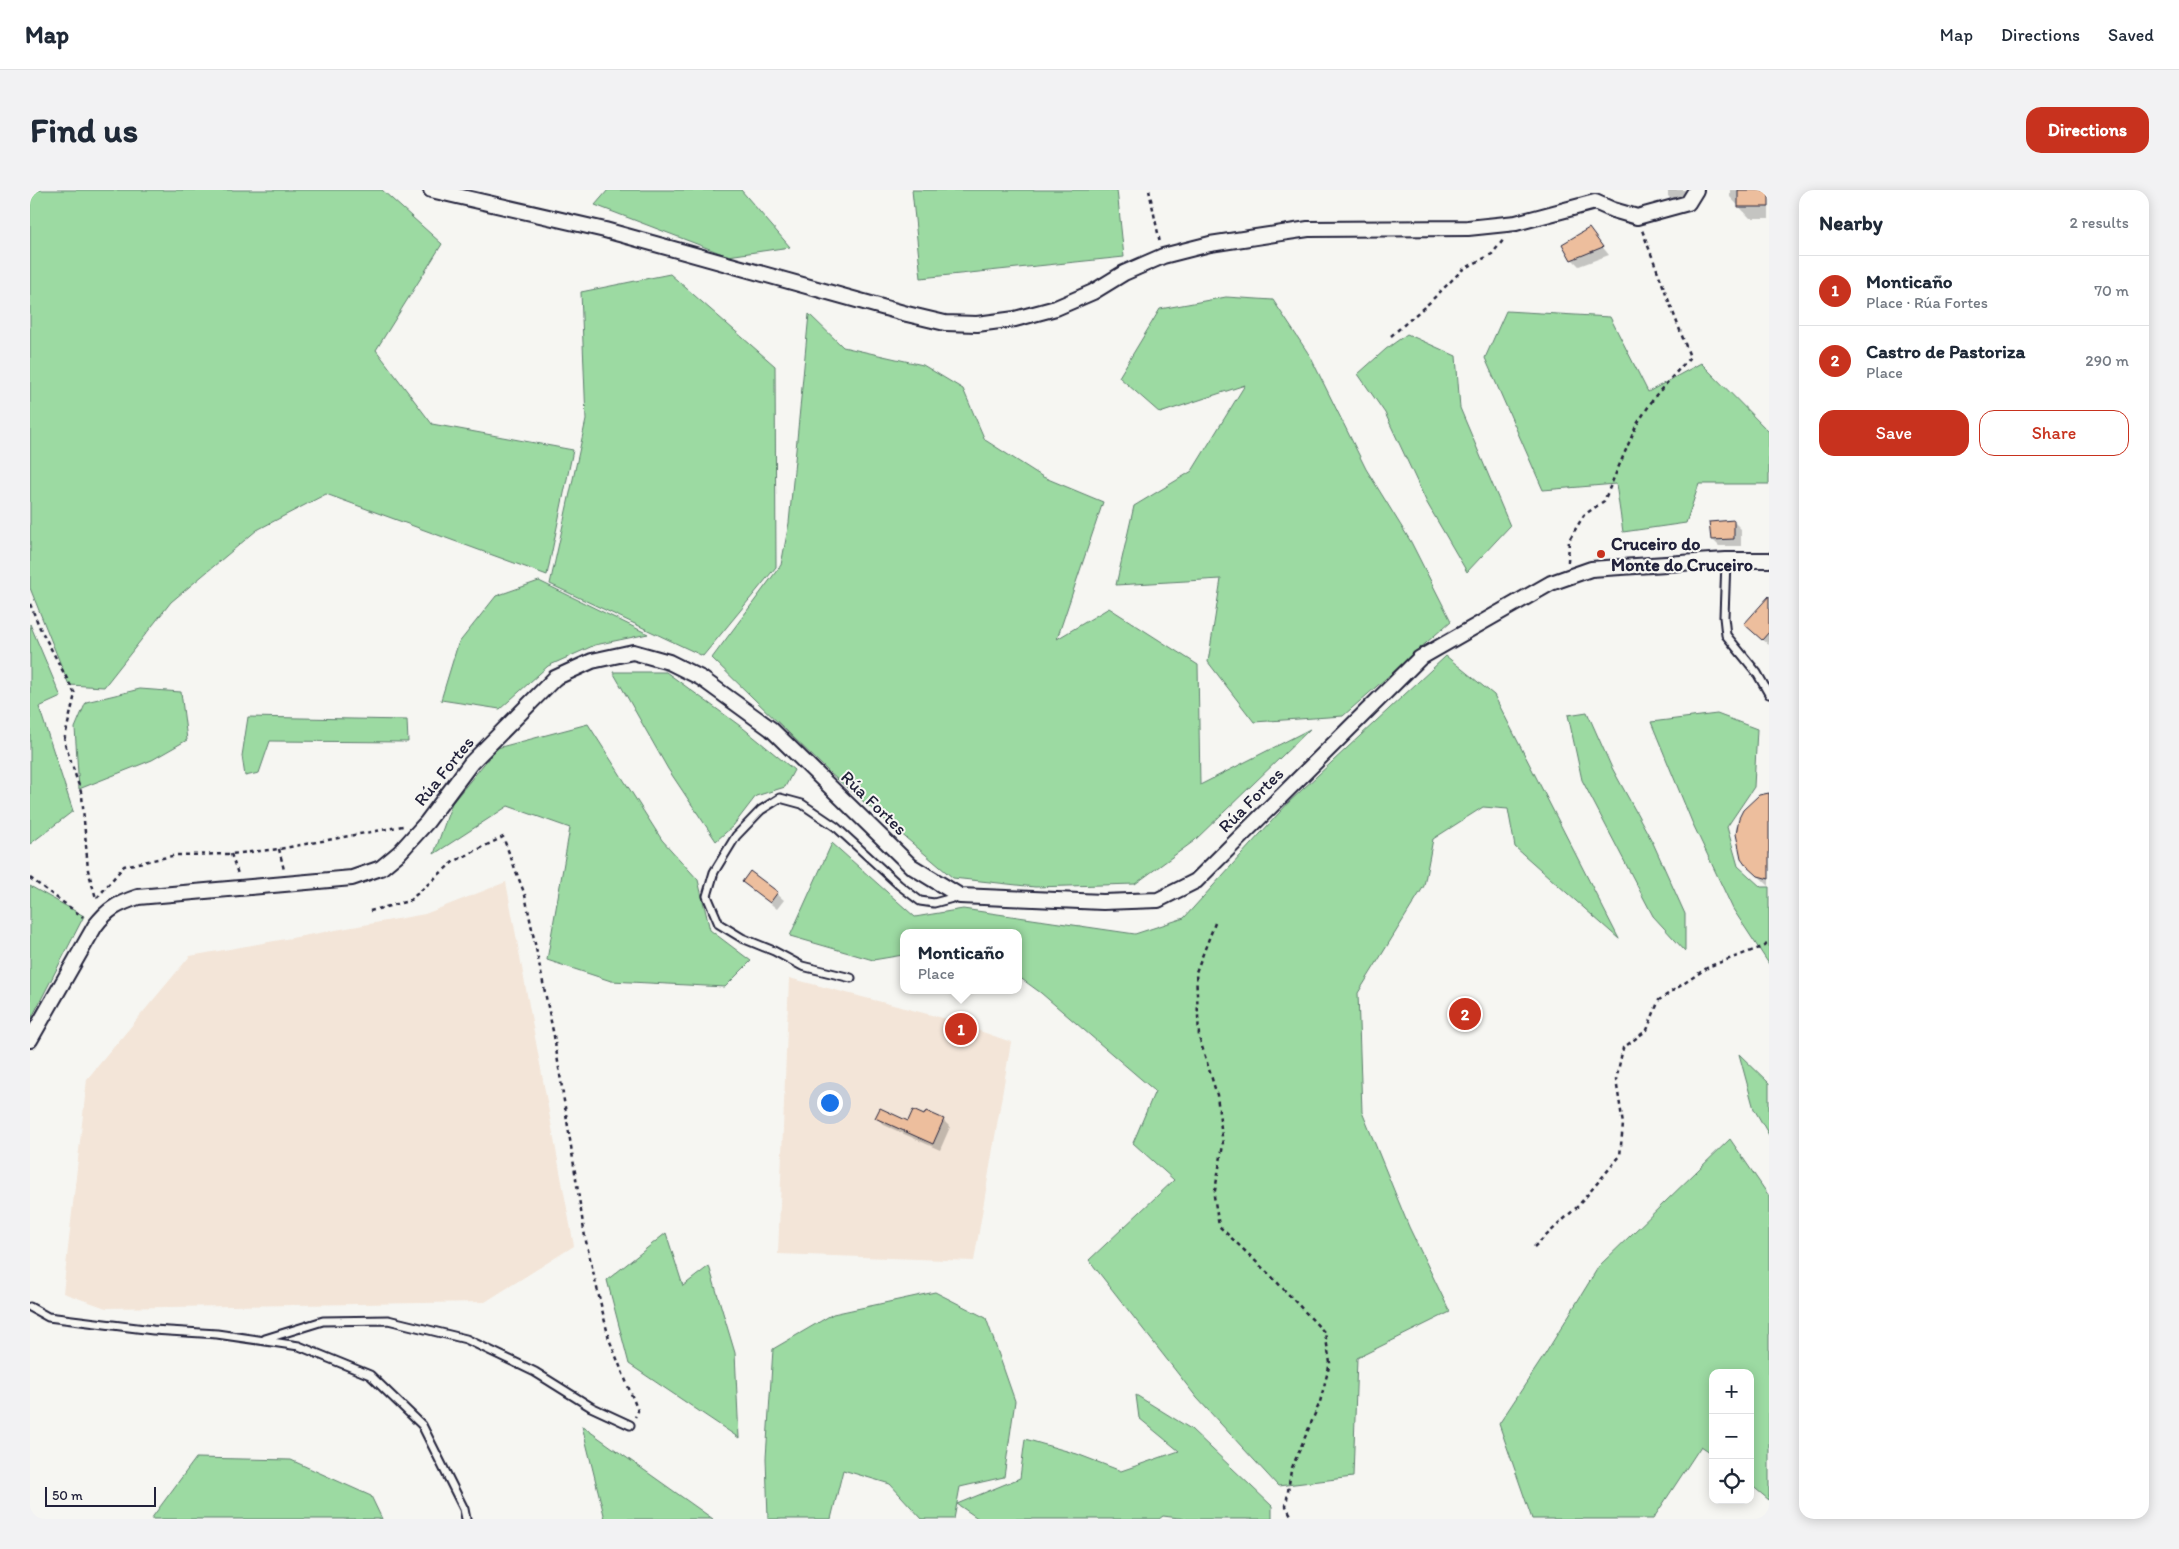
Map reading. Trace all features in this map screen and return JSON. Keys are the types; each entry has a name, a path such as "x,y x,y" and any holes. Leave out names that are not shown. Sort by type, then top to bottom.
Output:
{"street":[{"path":"431,190 605,230 945,323 987,322 1015,318 1056,308 1093,292 1124,272 1162,256 1210,244 1308,230 1468,228 1516,224 1595,202 1637,217 1688,203 1696,190"},
{"name":"Rúa Fortes","path":"30,1040 95,926 107,911 122,902 138,898 352,878 381,868 399,853 427,822 471,763 555,678 592,661 633,652 669,662 700,678 771,729 912,866 960,896 1103,902 1158,900 1196,881 1420,658 1551,583 1591,569 1726,560 1769,560"}],"lane":[{"path":"1726,560 1724,617 1726,635 1758,673 1769,694"},
{"path":"851,978 802,966 774,951 742,938 719,924 708,896 714,872 736,836 761,810 780,798 802,804 836,827 899,885 920,901 934,903 960,896"},
{"path":"30,1306 48,1317 153,1330 216,1334 299,1346 370,1375 422,1425 464,1509 466,1519"},
{"path":"262,1340 323,1320 388,1320 466,1339 535,1372 591,1407 630,1425"}],"path":[{"path":"1149,190 1162,256"},
{"path":"1568,577 1569,540 1584,515 1604,501 1637,424 1656,395 1690,356 1637,217"},
{"path":"1391,336 1429,303 1462,270 1492,254 1516,224"},
{"path":"30,604 40,628 75,694 64,741 82,795 88,870 96,898 107,911"},
{"path":"96,898 124,866 177,855 231,854 279,849 427,822"},
{"path":"370,910 409,901 453,862 503,837 525,895 554,1036 589,1256 608,1339 638,1411 630,1425"},
{"path":"279,849 287,884"},
{"path":"231,854 243,889"},
{"path":"30,878 95,926"},
{"path":"1215,923 1196,972 1198,1037 1217,1095 1222,1145 1214,1196 1219,1226 1273,1278 1325,1333 1330,1363 1320,1402 1291,1470 1286,1506 1293,1519"},
{"path":"1534,1247 1578,1206 1620,1156 1623,1124 1616,1080 1623,1048 1647,1030 1659,1000 1710,966 1765,946 1769,941"}],"shaded area":[{"path":"506,882 574,1246 485,1302 106,1308 63,1293 87,1079 190,956 425,914"},
{"path":"789,978 943,1018 1011,1042 974,1261 778,1254"}],"green space":[{"path":"30,190 382,190 442,244 376,350 432,424 573,450 547,575 326,494 257,530 171,602 104,687 69,685 30,588"},
{"path":"608,190 741,190 790,247 728,256 595,205"},
{"path":"912,190 1117,190 1124,257 921,278"},
{"path":"670,274 775,366 776,567 703,656 550,584 586,420 581,292"},
{"path":"1226,297 1273,300 1310,356 1366,469 1411,542 1451,621 1343,716 1254,722 1208,662 1221,579 1116,585 1134,506 1192,471 1245,385 1160,413 1119,377 1160,309"},
{"path":"1506,311 1610,317 1648,392 1701,363 1769,432 1769,484 1699,484 1686,523 1623,532 1616,484 1543,490 1485,358"},
{"path":"809,314 843,347 923,365 963,389 985,440 1043,477 1103,502 1057,639 1109,608 1198,665 1200,785 1310,729 1194,841 1135,884 1035,887 953,878 831,774 712,658 781,565 789,523"},
{"path":"1407,334 1456,356 1460,408 1510,526 1467,572 1427,503 1385,413 1358,374 1386,349"},
{"path":"539,581 648,634 595,645 548,666 500,709 441,700 458,644 496,596"},
{"path":"30,624 61,697 39,707 73,811 30,844"},
{"path":"1446,656 1494,695 1619,939 1515,847 1508,809 1483,807 1433,839 1424,886 1358,993 1362,1112 1409,1227 1450,1312 1357,1358 1353,1477 1278,1486 1197,1398 1089,1260 1174,1180 1133,1143 1155,1091 1041,993 1022,979 1022,929 900,929 900,956 873,960 790,936 832,843 915,917 963,909 1135,934 1184,918 1289,802"},
{"path":"613,672 666,672 743,728 794,770 785,787 756,796 733,826 716,841 668,769"},
{"path":"140,689 181,692 187,740 152,760 79,789 75,728 86,702"},
{"path":"1587,712 1611,766 1653,843 1685,914 1685,951 1653,916 1582,780 1568,715"},
{"path":"1717,714 1757,729 1754,787 1727,827 1738,866 1761,887 1769,887 1769,964 1733,909 1692,822 1651,722"},
{"path":"248,717 407,720 408,742 270,741 259,773 245,776 242,756"},
{"path":"588,724 662,840 698,880 710,930 751,961 725,987 611,981 547,960 570,828 508,806 434,854 452,803 497,748"},
{"path":"30,886 84,916 30,1021"},
{"path":"1739,1054 1769,1083 1769,1135 1754,1109"},
{"path":"1730,1139 1769,1196 1769,1500 1754,1487 1754,1369 1709,1369 1709,1451 1701,1446 1653,1519 1532,1519 1499,1424 1544,1356 1599,1266"},
{"path":"666,1233 683,1286 709,1266 735,1353 739,1438 629,1364 607,1280"},
{"path":"935,1292 986,1318 1015,1401 1004,1477 960,1487 954,1519 922,1519 890,1484 843,1470 831,1519 768,1519 766,1458 773,1349 833,1314"},
{"path":"1136,1395 1191,1429 1272,1506 1272,1519 1187,1519 1163,1516 1159,1519 979,1519 957,1504 1020,1478 1025,1439 1077,1454 1121,1471 1179,1451 1139,1418"},
{"path":"582,1426 713,1519 605,1519"},
{"path":"196,1458 291,1460 371,1496 382,1519 151,1519"}],"building":[{"path":"1738,190 1769,190 1769,207 1738,207"},
{"path":"1589,228 1603,247 1571,260 1562,244"},
{"path":"1734,520 1734,539 1711,540 1709,522"},
{"path":"1769,596 1769,632 1762,640 1744,624"},
{"path":"1769,793 1769,879 1758,876 1746,865 1741,858 1736,834 1739,818 1743,810 1759,795"},
{"path":"750,871 778,892 770,903 742,882"},
{"path":"880,1108 908,1121 913,1110 924,1115 926,1111 944,1119 933,1144 875,1118"}],"place":[{"name":"Cruceiro do Monte do Cruceiro","path":"1601,554"},
{"name":"Castro de Pastoriza","path":"1465,1014"},
{"name":"Monticaño","path":"961,1029"}]}
